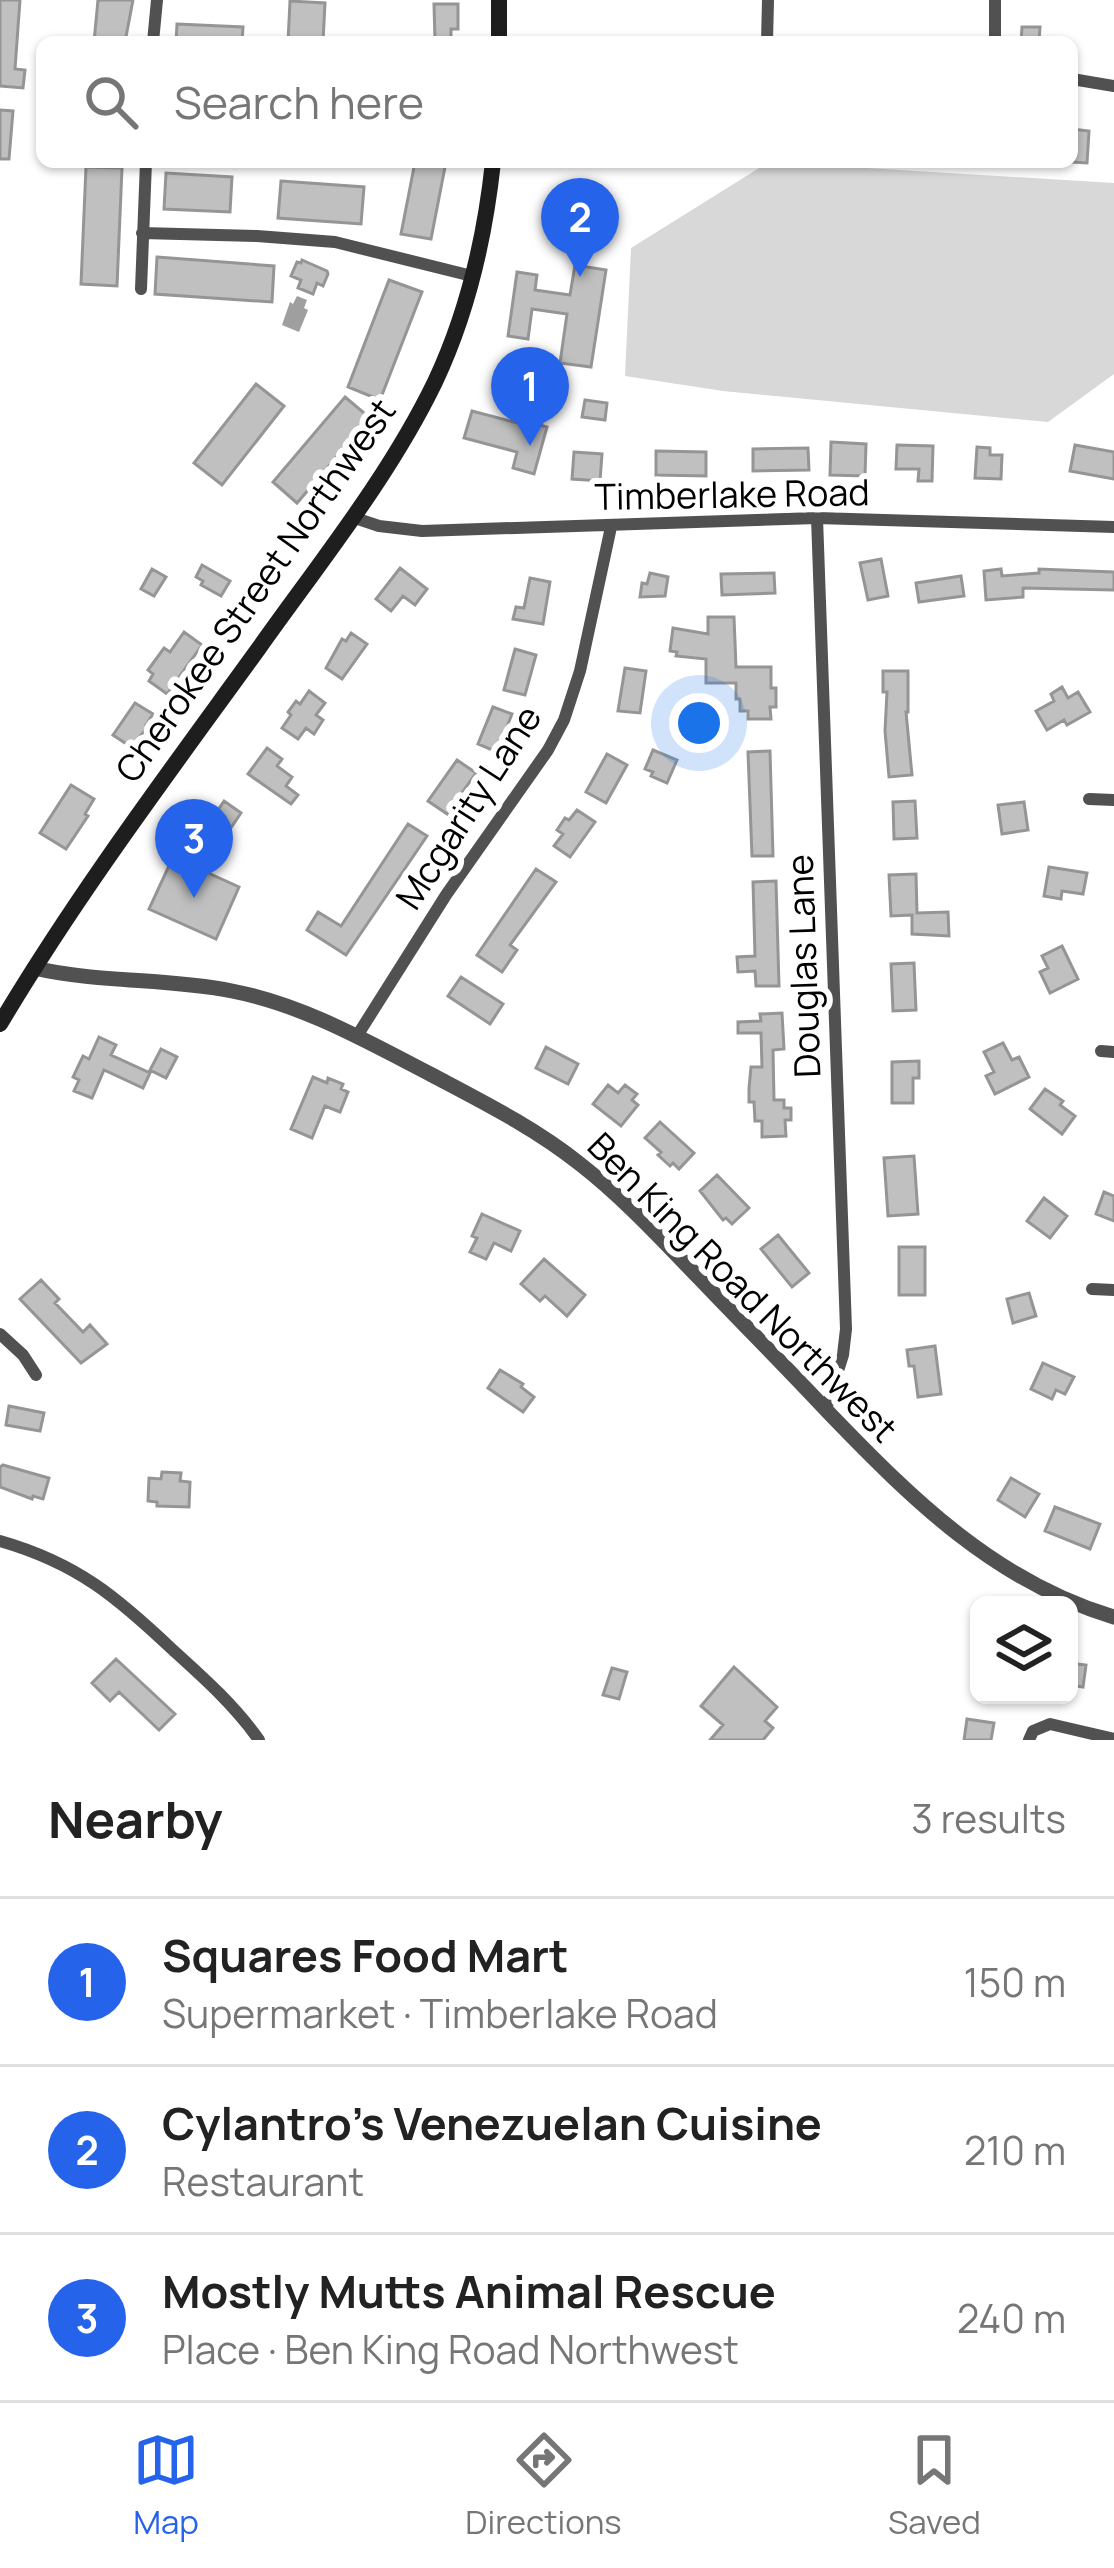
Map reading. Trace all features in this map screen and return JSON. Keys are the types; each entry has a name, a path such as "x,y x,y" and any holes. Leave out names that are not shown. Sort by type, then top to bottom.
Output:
{"main road":[{"path":"499,0 499,36"},
{"name":"Cherokee Street Northwest","path":"0,1024 6,998 34,968 404,439 454,335 485,220 492,168"}],"street":[{"path":"154,36 157,0"},
{"path":"767,36 768,0"},
{"path":"995,0 995,36"},
{"path":"1078,81 1114,86"},
{"path":"141,289 146,168"},
{"path":"142,233 335,242 472,276"},
{"name":"Timberlake Road","path":"352,517 422,531 817,518 1114,527"},
{"name":"Douglas Lane","path":"817,518 846,1330 826,1409"},
{"name":"Mcgarity Lane","path":"357,1036 564,720 580,671 611,526"},
{"path":"1089,799 1114,800"},
{"name":"Ben King Road Northwest","path":"34,968 229,990 295,1008 528,1128 579,1163 635,1214 921,1505 987,1558 1037,1587 1114,1617"},
{"path":"1092,1289 1114,1290"},
{"path":"0,1334 36,1375"},
{"path":"0,1540 52,1558 105,1589 224,1696 259,1740"},
{"path":"1029,1740 1033,1731 1050,1724 1114,1739"}],"shaded area":[{"path":"759,168 868,168 1114,183 1114,374 1048,422 723,391 625,376 631,248"},
{"path":"297,296 307,300 304,308 308,310 299,332 282,325"}],"building":[{"path":"0,0 20,0 15,69 25,70 23,88 0,86"},
{"path":"98,0 133,0 126,36 95,36"},
{"path":"290,1 325,3 323,36 288,36"},
{"path":"434,4 458,4 458,29 451,29 451,36 435,36"},
{"path":"177,24 243,27 242,36 176,36"},
{"path":"1022,27 1040,27 1039,36 1021,36"},
{"path":"0,110 13,111 9,159 0,159"},
{"path":"1078,130 1089,131 1087,163 1078,162"},
{"path":"86,168 122,168 117,286 81,284"},
{"path":"414,168 445,168 431,239 401,234"},
{"path":"166,173 232,177 230,212 164,209"},
{"path":"281,181 364,187 361,224 278,218"},
{"path":"157,257 274,266 272,302 155,294"},
{"path":"302,260 328,274 313,294 298,288 301,280 291,276"},
{"path":"575,265 606,270 591,367 560,363 567,314 532,309 528,339 508,336 517,272 537,275 535,290 570,295"},
{"path":"389,280 422,292 380,400 348,387"},
{"path":"256,384 284,406 222,485 194,463"},
{"path":"345,397 370,418 297,503 273,482"},
{"path":"585,400 607,403 605,420 582,417"},
{"path":"472,411 547,427 534,474 513,468 517,452 464,438"},
{"path":"831,442 866,444 865,476 830,475"},
{"path":"897,445 933,446 932,481 918,481 919,469 896,469"},
{"path":"1075,445 1114,452 1114,479 1070,471"},
{"path":"977,447 990,448 990,455 1002,455 1001,479 975,478"},
{"path":"808,448 809,470 753,471 753,449"},
{"path":"656,451 706,452 706,476 656,475"},
{"path":"574,452 602,454 600,481 572,479"},
{"path":"881,559 888,596 868,600 860,563"},
{"path":"202,565 230,581 221,596 196,577"},
{"path":"400,568 427,589 415,605 403,596 391,611 376,599"},
{"path":"152,569 166,577 154,596 141,589"},
{"path":"1001,569 1002,576 1039,573 1039,569 1114,572 1114,590 1023,588 1023,597 986,600 984,571"},
{"path":"650,573 668,577 665,596 640,597"},
{"path":"774,573 775,593 722,595 721,574"},
{"path":"961,576 964,596 919,602 916,583"},
{"path":"530,578 550,582 543,624 513,619 516,607 524,608"},
{"path":"708,617 734,617 736,667 771,667 776,707 770,707 771,719 748,719 748,711 740,711 736,683 706,683 706,659 670,651 673,628 708,634"},
{"path":"184,632 202,645 167,694 149,681 153,674 148,670"},
{"path":"351,633 367,644 342,679 326,668 342,639 346,641"},
{"path":"515,649 536,655 525,695 504,690"},
{"path":"625,668 646,671 640,713 618,711"},
{"path":"883,671 908,671 912,775 889,777"},
{"path":"1062,687 1068,698 1078,692 1090,712 1047,730 1036,711 1054,701 1051,694"},
{"path":"309,691 325,703 316,715 323,720 314,734 306,728 298,739 282,728 296,701 300,704"},
{"path":"135,703 153,714 131,747 113,735"},
{"path":"493,707 512,714 497,752 478,744"},
{"path":"267,748 282,759 277,766 292,777 286,786 298,795 291,804 248,774"},
{"path":"653,750 677,760 667,783 645,769"},
{"path":"770,751 773,856 752,856 748,752"},
{"path":"607,754 627,765 606,803 586,792"},
{"path":"457,760 476,773 447,814 428,801"},
{"path":"71,785 94,799 66,849 40,833"},
{"path":"224,801 241,813 216,850 199,838"},
{"path":"915,801 917,838 894,839 893,802"},
{"path":"1024,802 1028,830 1002,834 998,805"},
{"path":"577,810 595,822 570,857 554,846 563,834 557,830"},
{"path":"408,824 427,836 346,955 307,930 318,912 341,926"},
{"path":"173,857 239,887 216,939 149,909"},
{"path":"1049,867 1087,873 1083,894 1062,891 1061,899 1044,896"},
{"path":"536,869 556,882 510,945 517,950 502,972 477,955"},
{"path":"916,874 917,913 948,912 949,936 912,934 912,915 891,916 889,875"},
{"path":"776,881 779,986 756,986 755,971 738,972 737,957 755,956 753,882"},
{"path":"1062,946 1078,979 1050,993 1040,972 1048,968 1042,956"},
{"path":"914,963 916,1010 893,1011 891,964"},
{"path":"461,977 503,1004 490,1024 448,996"},
{"path":"782,1013 784,1049 773,1050 774,1100 784,1100 784,1108 791,1108 791,1120 785,1120 786,1136 762,1137 762,1121 755,1121 754,1102 749,1102 751,1067 762,1067 761,1033 738,1033 738,1022 761,1021 760,1014"},
{"path":"99,1037 116,1045 111,1055 150,1073 143,1088 104,1070 92,1098 74,1091 79,1080 73,1077 83,1056 89,1059"},
{"path":"1003,1043 1012,1060 1019,1057 1029,1077 995,1094 986,1076 994,1072 984,1052"},
{"path":"546,1047 578,1064 568,1084 536,1068"},
{"path":"161,1049 177,1057 166,1078 150,1070"},
{"path":"919,1061 913,1103 892,1103 892,1062"},
{"path":"313,1077 343,1084 341,1089 348,1092 340,1112 325,1106 312,1138 291,1129"},
{"path":"608,1085 618,1093 625,1085 637,1094 632,1100 638,1105 621,1126 593,1104"},
{"path":"1045,1089 1075,1116 1062,1134 1030,1109"},
{"path":"660,1122 694,1153 679,1169 673,1163 670,1166 645,1138"},
{"path":"914,1156 918,1214 888,1216 884,1158"},
{"path":"717,1175 749,1208 732,1224 723,1220 700,1191"},
{"path":"1104,1192 1114,1196 1114,1221 1096,1214"},
{"path":"1044,1198 1067,1216 1050,1238 1027,1221"},
{"path":"482,1214 520,1231 511,1251 494,1243 486,1259 470,1252"},
{"path":"778,1235 809,1273 792,1287 761,1249"},
{"path":"899,1247 925,1247 925,1295 899,1295"},
{"path":"544,1259 585,1295 567,1316 545,1296 540,1301 521,1284"},
{"path":"41,1280 83,1332 90,1325 107,1344 81,1363 20,1299"},
{"path":"1029,1293 1036,1316 1013,1323 1007,1299"},
{"path":"935,1346 941,1394 918,1397 907,1350"},
{"path":"1043,1363 1074,1377 1065,1394 1056,1390 1052,1399 1031,1389"},
{"path":"500,1370 534,1397 523,1412 488,1388"},
{"path":"9,1406 44,1413 40,1431 6,1425"},
{"path":"3,1465 49,1478 43,1499 0,1487"},
{"path":"162,1472 181,1473 180,1481 190,1482 189,1507 157,1506 148,1501 149,1478 161,1479"},
{"path":"1011,1478 1039,1494 1025,1517 998,1500"},
{"path":"1055,1507 1100,1524 1090,1549 1045,1531"},
{"path":"116,1659 175,1714 159,1730 119,1692 110,1701 92,1683"},
{"path":"1078,1664 1086,1665 1083,1687 1078,1686"},
{"path":"734,1667 777,1707 765,1721 773,1728 763,1740 710,1740 723,1725 701,1706"},
{"path":"612,1668 627,1672 619,1699 603,1695"},
{"path":"967,1719 994,1723 991,1740 964,1740"}],"place":[{"name":"Cylantro's Venezuelan Cuisine","path":"580,277"},
{"name":"Squares Food Mart","path":"530,446"},
{"name":"Mostly Mutts Animal Rescue","path":"194,898"}]}
